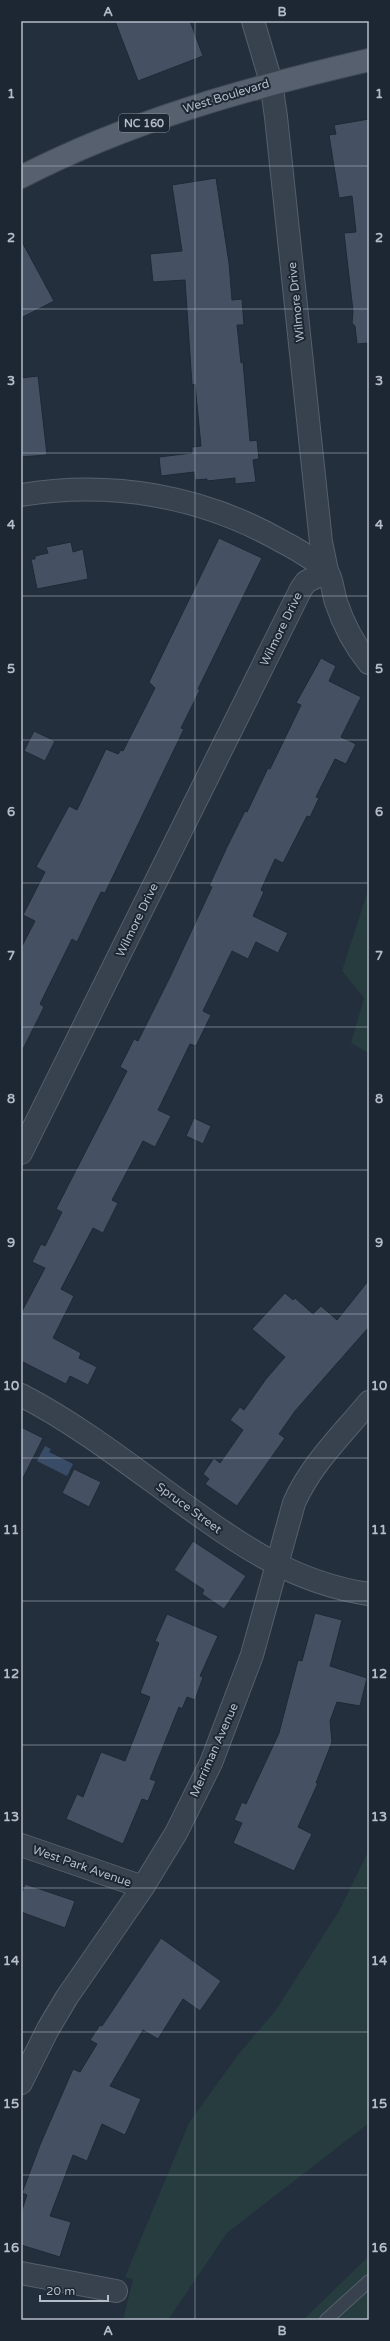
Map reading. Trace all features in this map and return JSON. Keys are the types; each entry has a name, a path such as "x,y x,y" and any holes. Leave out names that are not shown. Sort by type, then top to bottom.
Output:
{"main road":[{"name":"West Boulevard","path":"21,177 114,134 158,118 271,82 369,60"}],"street":[{"name":"Wilmore Drive","path":"21,1153 301,589 306,582 327,570 322,542 271,82 253,21"},
{"path":"21,495 53,490 90,488 139,492 193,502 261,529 294,548 327,570 344,620 369,663"},
{"name":"Spruce Street","path":"21,1396 95,1440 239,1544 277,1565 326,1585 369,1594"},
{"name":"Merriman Avenue","path":"21,2083 66,1997 143,1887 176,1833 211,1763 241,1687 294,1503 301,1486 317,1463 369,1402"},
{"name":"West Park Avenue","path":"21,1845 143,1887"},
{"path":"21,2273 116,2291"}],"lane":[{"path":"326,2320 369,2281"}],"green space":[{"path":"369,887 369,1053 351,1043 364,998 342,971"},
{"path":"369,1850 369,2123 227,2233 168,2320 123,2320 133,2279 125,2277 189,2123 237,2056 276,2010 339,1911"},
{"path":"369,2256 369,2320 303,2320"}],"water":[{"path":"45,1446 51,1449 49,1452 73,1464 67,1476 37,1461"}],"building":[{"path":"115,21 190,21 203,56 138,81"},
{"path":"369,119 369,343 357,344 355,326 352,323 353,311 344,233 356,232 352,196 339,198 329,135 336,134 334,125"},
{"path":"216,178 229,263 232,300 242,299 244,325 237,325 241,363 243,362 250,441 257,440 259,459 253,460 256,482 235,484 235,478 207,481 207,479 195,480 194,472 161,476 159,457 192,453 192,447 201,446 195,384 192,385 185,280 153,282 150,254 182,251 172,185"},
{"path":"21,240 54,301 21,318"},
{"path":"38,376 47,455 21,457 21,378"},
{"path":"219,538 262,558 198,689 200,690 181,728 184,729 105,893 101,892 77,942 72,939 40,1004 44,1007 21,1053 21,948 35,921 23,915 45,872 36,867 69,806 77,810 106,749 118,754 121,750 123,751 155,688 149,682"},
{"path":"71,542 73,552 83,549 88,579 37,589 31,559 35,559 35,556 48,553 46,547"},
{"path":"321,658 336,666 329,681 361,697 341,737 356,744 346,764 335,759 316,797 319,798 310,817 307,816 283,863 275,859 261,890 264,892 253,916 288,933 278,953 256,942 248,959 232,951 203,1011 211,1015 196,1046 190,1044 158,1110 171,1116 155,1147 143,1141 112,1200 118,1203 103,1233 93,1228 61,1289 74,1296 53,1338 81,1353 79,1358 97,1367 88,1385 70,1376 66,1384 21,1361 21,1313 45,1268 32,1262 41,1244 45,1246 62,1212 56,1209 127,1071 120,1067 134,1039 138,1041 170,977 212,887 209,886 227,847 245,811 247,812 268,768 270,769 301,705 296,703"},
{"path":"34,731 55,741 45,761 24,751"},
{"path":"194,1118 211,1126 203,1144 186,1136"},
{"path":"369,1280 369,1327 295,1411 279,1434 285,1438 237,1506 205,1484 209,1479 203,1474 214,1458 220,1463 243,1430 230,1420 240,1407 244,1410 266,1379 285,1357 252,1329 285,1293 293,1300 295,1298 313,1314 321,1306 337,1320"},
{"path":"21,1427 43,1438 21,1482"},
{"path":"74,1469 101,1482 89,1507 62,1493"},
{"path":"193,1541 246,1576 224,1609 202,1594 204,1590 174,1570"},
{"path":"315,1613 342,1620 330,1666 367,1678 360,1706 337,1702 330,1721 332,1742 316,1783 318,1783 298,1827 312,1834 294,1871 233,1843 242,1823 234,1820 242,1802 246,1804 279,1733 298,1660 302,1661"},
{"path":"167,1614 218,1636 200,1676 203,1677 195,1700 187,1697 182,1709 179,1707 150,1779 156,1781 148,1801 142,1799 123,1844 66,1819 77,1794 83,1797 101,1752 125,1761 150,1697 140,1693 159,1643 155,1641"},
{"path":"25,1884 75,1901 65,1928 21,1912 21,1895"},
{"path":"161,1938 221,1981 200,2011 183,1999 158,2039 143,2030 110,2086 141,2099 125,2135 102,2124 87,2161 73,2155 50,2216 71,2222 60,2257 21,2245 21,2213 27,2195 22,2193 40,2145 73,2069 80,2072 97,2044 90,2040 100,2025 102,2026"}]}
